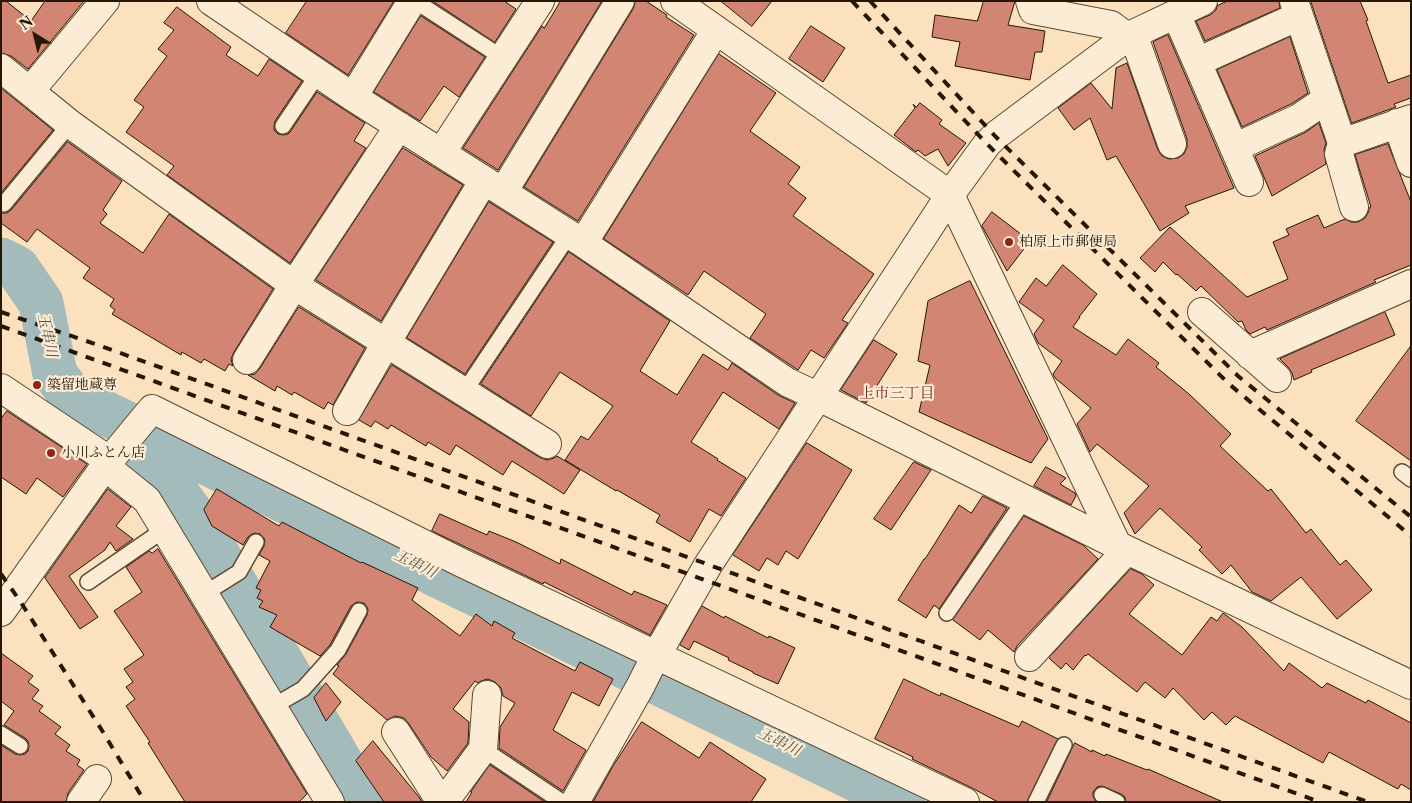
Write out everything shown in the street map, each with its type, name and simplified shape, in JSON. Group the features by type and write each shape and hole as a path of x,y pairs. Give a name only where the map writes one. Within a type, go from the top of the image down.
{"street":[{"path":"30,91 104,1"},
{"path":"211,1 353,97 576,239 788,382 1122,547 1411,685"},
{"path":"353,97 414,1"},
{"path":"441,153 540,1"},
{"path":"347,411 386,343 620,1"},
{"path":"675,1 950,195 1122,547"},
{"path":"1030,1 1033,10 1111,25 1130,35 1172,144"},
{"path":"575,802 708,565 950,195 987,144 1130,35 1203,1"},
{"path":"1197,62 1296,9 1342,143 1338,154 1354,207"},
{"path":"1176,14 1249,182"},
{"path":"576,239 716,30"},
{"path":"1,68 70,124 294,286 547,444"},
{"path":"1234,148 1299,118 1327,99"},
{"path":"1342,143 1404,121 1411,163"},
{"path":"247,360 399,126"},
{"path":"1250,355 1411,284"},
{"path":"1202,312 1277,378"},
{"path":"1,388 112,458 148,500 205,593 279,703 330,802"},
{"path":"1,612 112,458 152,409 654,659 931,794 965,802"},
{"path":"1029,657 1122,547"},
{"path":"396,732 442,802 483,749 487,695"},
{"path":"81,802 97,778"}],"lane":[{"path":"414,1 503,58"},
{"path":"282,126 318,74"},
{"path":"4,204 70,124"},
{"path":"464,392 576,239"},
{"path":"947,613 1025,499"},
{"path":"88,582 165,529"},
{"path":"205,593 238,572 256,542"},
{"path":"279,703 302,689 338,650 359,611"},
{"path":"1,734 20,746"},
{"path":"1036,802 1064,745"},
{"path":"483,749 562,802"},
{"path":"1102,794 1117,802"}],"building":[{"path":"1,1 6,1 31,21 45,1 84,1 28,69 11,56 1,53"},
{"path":"307,1 394,1 348,75 286,33"},
{"path":"433,1 504,1 516,9 495,42"},
{"path":"561,1 602,1 498,170 463,148 542,26 544,28"},
{"path":"636,1 646,1 694,35 578,221 524,187 633,9"},
{"path":"721,1 772,1 752,26"},
{"path":"984,1 1015,1 1008,25 1045,31 1042,52 1035,52 1030,80 955,66 960,42 932,37 935,15 977,21"},
{"path":"1228,1 1279,1 1280,8 1205,41 1196,21 1210,15 1216,10 1217,6"},
{"path":"1311,1 1360,1 1388,83 1411,75 1411,98 1394,104 1396,107 1352,123"},
{"path":"177,7 231,47 226,55 258,76 269,59 302,81 275,121 274,130 278,134 283,135 290,132 317,92 365,123 354,141 366,148 290,263 167,175 174,166 126,132 144,107 134,100 167,56 158,49 174,30 164,23"},
{"path":"421,16 485,57 459,97 444,86 420,121 374,92"},
{"path":"811,26 845,48 823,82 789,59"},
{"path":"1168,35 1234,188 1185,206 1189,213 1160,231 1116,156 1107,160 1090,118 1074,130 1058,108 1091,83 1112,109 1116,68 1127,63 1158,150 1162,156 1169,159 1178,158 1184,154 1187,147 1187,139 1153,42"},
{"path":"1290,37 1308,93 1291,104 1242,127 1217,70"},
{"path":"719,54 776,93 750,131 800,167 788,184 806,198 793,216 874,274 842,320 848,323 824,358 811,350 798,370 750,338 766,314 704,271 688,295 604,239"},
{"path":"1,88 53,130 1,193"},
{"path":"920,103 942,120 939,124 966,143 948,166 938,149 925,156 918,150 916,152 894,135 915,108 913,104 916,107"},
{"path":"1319,123 1326,143 1324,150 1326,164 1272,196 1255,156 1306,132"},
{"path":"68,142 122,181 103,210 107,214 100,223 143,253 169,214 273,289 234,352 231,359 233,366 229,364 225,371 204,359 201,363 182,352 181,355 112,314 115,310 110,306 114,299 83,278 90,268 37,229 27,242 1,223 1,213 7,213 11,210"},
{"path":"1388,144 1411,202 1411,265 1374,280 1376,282 1267,330 1265,327 1250,334 1242,321 1238,322 1201,286 1196,291 1163,262 1155,272 1140,258 1170,227 1247,297 1288,279 1273,242 1289,235 1286,229 1318,215 1324,228 1345,219 1351,222 1358,222 1365,218 1371,207 1355,155"},
{"path":"403,148 463,185 381,321 316,280"},
{"path":"489,202 553,242 465,374 407,338"},
{"path":"992,212 1030,241 1007,271 982,226"},
{"path":"569,252 670,321 640,371 677,395 703,354 728,370 732,363 778,395 795,403 779,429 723,392 691,442 746,478 721,516 709,509 690,542 656,522 660,515 565,460 581,436 588,440 613,406 560,372 531,416 481,384"},
{"path":"1063,265 1097,294 1073,327 1116,355 1128,339 1159,363 1156,367 1189,394 1231,434 1220,446 1268,491 1271,489 1306,533 1311,529 1340,565 1346,560 1372,590 1337,619 1301,577 1271,601 1252,592 1231,565 1222,574 1199,550 1202,547 1160,508 1135,534 1124,513 1149,486 1097,444 1090,452 1077,424 1091,408 1055,378 1053,374 1062,361 1038,343 1034,334 1044,320 1019,302 1036,278 1046,286"},
{"path":"970,281 1048,439 1031,463 919,412 930,365 918,361 928,301"},
{"path":"299,307 365,348 333,405 328,402 324,409 294,392 292,395 277,386 275,391 248,375 255,374 260,368"},
{"path":"1385,312 1395,335 1311,370 1312,372 1294,380 1288,367 1280,359"},
{"path":"874,340 897,354 866,403 841,390"},
{"path":"1411,346 1411,461 1356,421"},
{"path":"392,365 539,457 547,460 557,456 580,470 564,494 512,461 503,475 456,445 450,455 428,442 426,446 391,425 388,429 375,421 371,427 359,420"},
{"path":"7,411 87,464 63,497 37,478 26,494 1,477 1,419"},
{"path":"807,443 852,470 798,559 786,551 778,565 767,558 759,571 733,555"},
{"path":"914,462 931,470 891,530 874,519"},
{"path":"1046,467 1066,478 1060,484 1075,493 1076,496 1071,505 1034,486"},
{"path":"108,489 131,507 116,526 133,539 116,551 110,542 105,550 69,576 98,617 80,629 45,578"},
{"path":"217,489 279,526 282,522 361,563 418,588 412,600 460,636 476,614 492,626 494,621 515,633 512,638 575,671 580,662 613,679 599,706 572,692 553,730 586,750 563,791 499,748 500,727 515,703 503,696 501,688 495,682 488,679 478,683 475,681 453,709 469,722 468,743 447,771 431,757 404,718 395,716 387,720 333,674 367,615 368,610 364,603 358,602 351,606 330,645 320,656 270,627 277,615 259,607 263,601 257,598 261,590 256,588 270,561 259,555 264,546 264,538 260,534 252,534 243,545 212,526 204,510"},
{"path":"983,496 1007,508 939,609 934,605 926,618 898,600 959,505 971,513"},
{"path":"440,514 487,535 489,531 516,542 560,564 561,559 632,595 634,591 667,605 650,635 544,582 543,584 432,531"},
{"path":"1024,516 1083,545 1098,559 1017,646 1014,652 988,630 980,640 953,620"},
{"path":"158,549 307,794 299,802 185,802 148,743 150,742 126,706 135,699 126,687 133,682 124,669 144,655 114,611 142,592 126,567 149,551 152,553"},
{"path":"1131,569 1142,574 1154,585 1129,614 1182,655 1211,617 1217,621 1223,613 1242,627 1284,671 1289,663 1322,688 1327,683 1366,703 1368,700 1411,723 1411,790 1401,784 1398,789 1329,752 1323,763 1235,716 1226,725 1212,712 1204,720 1173,688 1165,698 1145,682 1137,692 1088,654 1085,655 1073,670 1066,663 1061,669 1049,658"},
{"path":"702,606 768,638 769,636 795,648 778,684 753,673 728,660 729,658 694,641 689,650 680,645"},
{"path":"1,653 33,676 28,682 39,690 32,699 43,706 39,711 61,727 55,734 70,745 66,751 80,760 77,765 84,770 68,793 66,802 1,802 1,745 20,755 28,751 29,746 25,738 4,725 14,711 1,701"},
{"path":"904,679 940,696 941,693 1019,727 1022,721 1058,739 1027,802 998,802 875,739"},
{"path":"326,683 341,702 326,721 314,698"},
{"path":"642,722 699,758 710,742 766,779 751,802 593,802 613,766"},
{"path":"373,741 422,802 384,802 356,761"},
{"path":"1075,743 1092,752 1092,750 1105,756 1106,754 1148,769 1223,802 1126,802 1125,797 1121,794 1102,786 1097,787 1093,792 1096,802 1047,802"},
{"path":"490,765 545,802 466,802"}],"waterway":[{"name":"玉串川","path":"1,260 17,268 41,303 55,374 72,397 903,802"},
{"path":"128,427 200,525 364,802"}],"railway":[{"path":"852,1 987,144 1229,384 1411,536"},
{"path":"870,1 995,136 1238,376 1411,517"},
{"path":"1,312 98,345 1368,802"},
{"path":"1,326 1320,802"},
{"path":"1,574 103,732 145,802"}],"place":[{"name":"柏原上市郵便局","path":"1009,242"},
{"name":"築留地蔵尊","path":"37,385"},
{"name":"小川ふとん店","path":"51,453"}],"district":[{"name":"上市三丁目","path":"897,394"}]}
